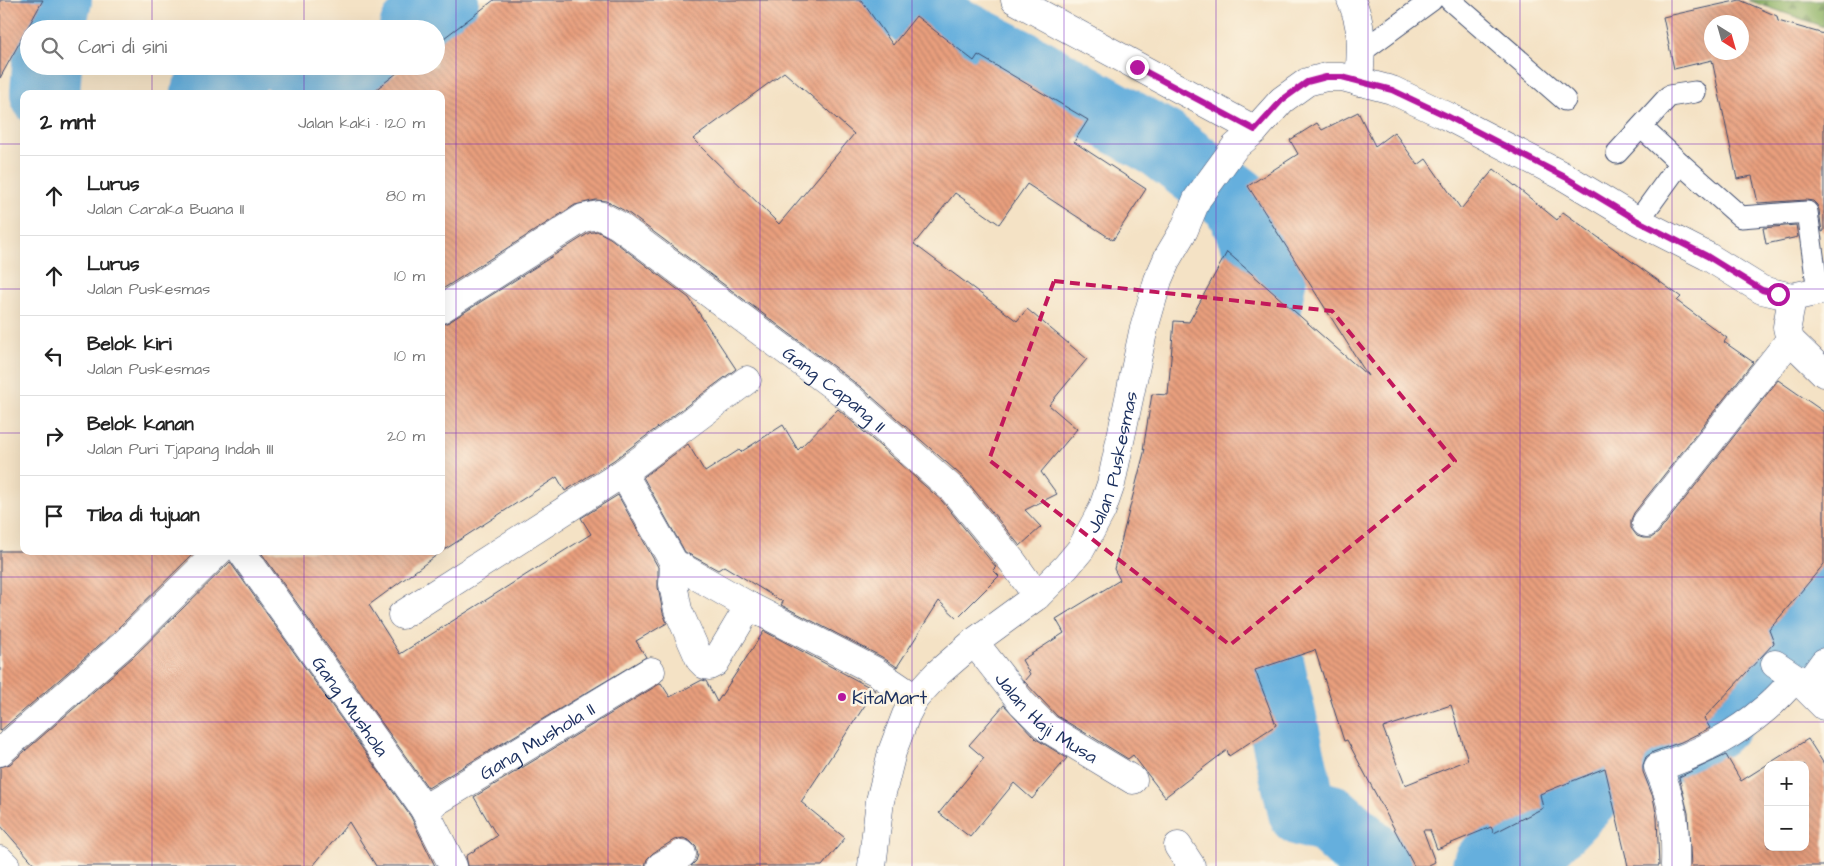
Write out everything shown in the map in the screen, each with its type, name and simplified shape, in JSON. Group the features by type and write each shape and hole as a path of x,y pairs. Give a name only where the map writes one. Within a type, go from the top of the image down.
{"street":[{"path":"1015,0 1245,138"},
{"path":"1351,0 1361,33 1359,82"},
{"name":"Jalan Puskesmas","path":"872,866 878,810 885,778 900,728 915,698 938,673 974,642 1037,596 1081,549 1102,510 1119,450 1136,359 1150,306 1162,273 1184,230 1197,199 1245,138 1282,100 1307,82 1342,77 1392,90 1565,177 1638,221 1707,256 1762,290 1792,296"},
{"name":"Gang Capang II","path":"445,306 583,218 599,215 618,225 852,400 953,490 1012,560 1037,596"},
{"path":"1821,290 1792,296 1787,327 1790,340 1824,373"},
{"path":"1646,523 1790,340"},
{"path":"402,615 623,473 747,380"},
{"path":"623,473 674,563 748,606 875,671 915,698"},
{"path":"0,752 123,645 215,555"},
{"name":"Gang Mushola","path":"244,555 424,809 453,866"},
{"path":"674,563 673,584 678,610 700,660 705,665 709,666 715,663 748,606"},
{"name":"Jalan Haji Musa","path":"974,642 1022,703 1047,728 1133,780"},
{"path":"1674,866 1674,818 1668,791 1658,768 1695,753 1733,732 1824,662"},
{"name":"Gang Mushola II","path":"424,809 651,671"},
{"path":"0,860 6,866"}],"lane":[{"path":"1361,52 1432,0"},
{"path":"1450,0 1565,100"},
{"path":"1617,153 1669,96 1695,92"},
{"path":"1641,127 1741,217 1807,212 1821,290"},
{"path":"1638,221 1680,163"}],"highlighted area":[{"path":"1054,281 1332,311 1455,461 1230,645 989,460"}],"green space":[{"path":"1748,0 1824,0 1824,27"}],"building":[{"path":"0,0 43,0 32,20 20,20 20,42 0,78"},
{"path":"494,0 861,0 893,45 916,16 974,61 978,55 1088,120 1074,142 1146,189 1113,240 1027,184 999,224 955,193 914,244 1017,321 1027,309 1087,359 1049,405 1077,429 1041,472 1057,494 1025,510 1041,527 1020,546 964,478 862,388 627,212 606,201 596,200 575,205 445,287 445,90 375,90 394,75 445,75 445,37","holes":["784,72 854,134 779,224 693,139"]},
{"path":"1740,0 1777,16 1778,21 1824,34 1824,231 1822,232 1819,210 1813,201 1758,203 1752,176 1737,179 1712,60 1674,69 1663,17"},
{"path":"1358,112 1375,146 1394,132 1418,165 1426,159 1461,209 1494,169 1557,220 1563,212 1681,297 1677,301 1727,338 1724,342 1753,362 1634,513 1631,520 1631,528 1637,536 1651,538 1658,533 1778,380 1824,412 1824,564 1769,630 1774,643 1704,718 1710,728 1681,742 1653,752 1646,757 1643,772 1653,797 1657,818 1659,866 1628,866 1605,768 1540,794 1543,808 1494,833 1491,827 1437,849 1430,830 1423,830 1435,862 1427,866 1414,866 1347,740 1344,741 1315,650 1255,670 1276,725 1229,756 1227,750 1165,797 1133,755 1128,759 1088,733 1057,716 1024,681 1030,674 1022,660 1064,633 1056,619 1120,580 1114,569 1145,449 1143,450 1152,394 1168,395 1174,321 1189,322 1227,252 1368,376 1248,186 1298,154 1290,140 1317,123 1322,130","holes":["1451,705 1468,760 1405,785 1383,728"]},
{"path":"1796,225 1798,237 1766,244 1763,228"},
{"path":"597,231 610,238 689,298 736,369 614,460 565,491 557,477 445,549 445,324 589,233"},
{"path":"838,409 942,501 996,567 993,570 999,576 957,618 939,601 897,667 882,657 781,605 783,602 724,566 718,570 685,552 643,477 688,444 705,472 783,425 798,450"},
{"path":"618,495 658,567 658,587 667,623 636,641 646,657 428,788 263,555 437,555 369,605 400,654 591,534 581,518"},
{"path":"0,551 20,551 20,555 192,555 112,634 0,731"},
{"path":"230,562 411,817 435,866 376,866 349,822 313,866 36,866 0,825 0,767 10,764 133,657"},
{"path":"764,631 875,690 801,802 845,838 822,866 691,866 696,861 698,855 696,847 690,841 683,838 674,840 653,853 647,859 645,866 468,866 466,856 497,836 474,797 661,683 670,697 702,680 706,681 717,702"},
{"path":"1004,705 1036,739 1067,758 1032,799 1014,783 970,837 939,813 984,758 969,745"},
{"path":"1808,739 1824,764 1824,866 1691,866 1688,813 1679,777 1726,755 1741,781 1764,767 1764,851 1809,851 1809,761 1773,761"}],"waterway":[{"path":"52,20 57,0"},
{"path":"423,20 444,0"},
{"path":"892,0 1034,72 1162,144 1237,201 1272,276 1264,317 1236,373 1235,379"},
{"path":"45,90 46,75"},
{"path":"208,90 213,82 225,75"},
{"path":"1248,570 1303,812 1330,819 1382,866"},
{"path":"1487,866 1534,847 1600,780 1712,725 1759,675 1824,597"}],"place":[{"name":"KitaMart","path":"842,697"}],"route":[{"path":"1137,67 1255,130 1282,100 1307,82 1326,77 1342,77 1392,90 1565,177 1638,221 1707,256 1762,290 1778,294"}]}
